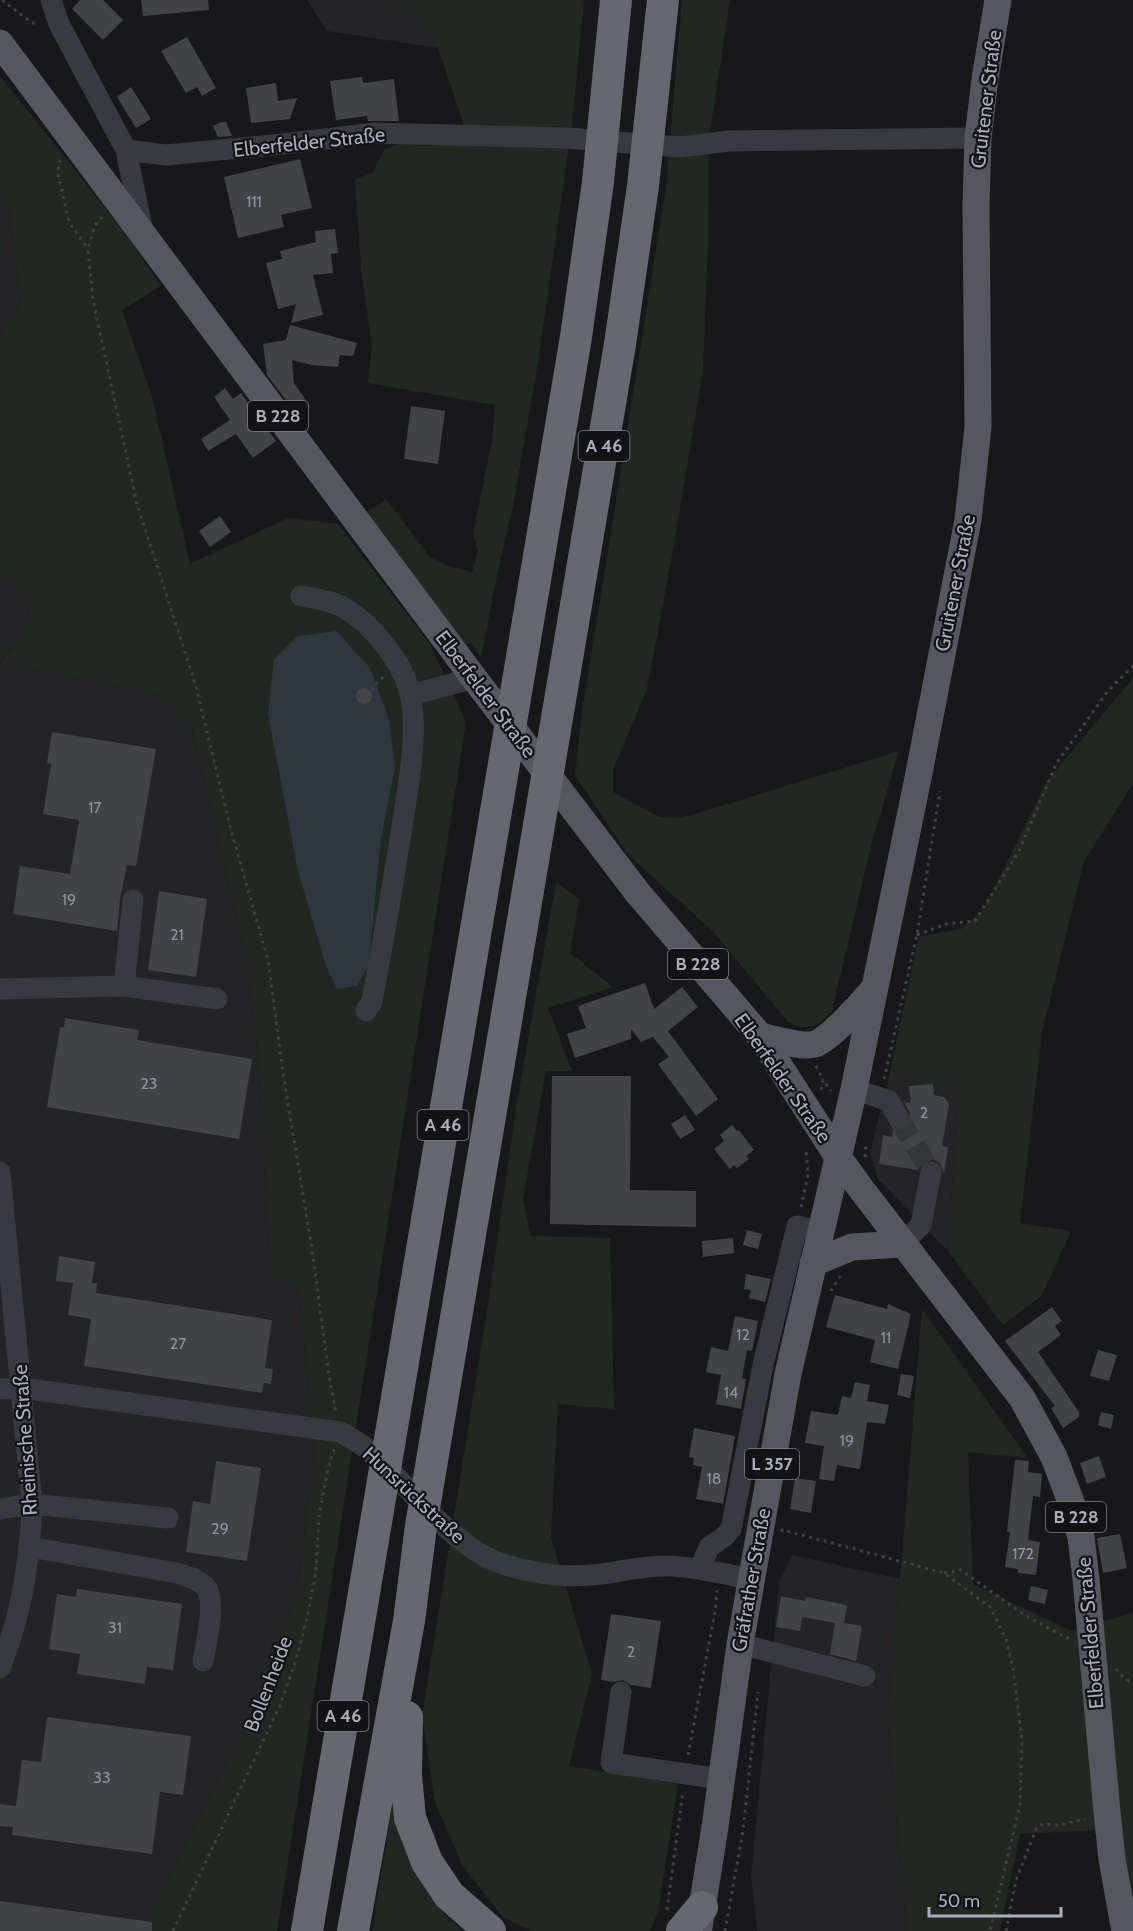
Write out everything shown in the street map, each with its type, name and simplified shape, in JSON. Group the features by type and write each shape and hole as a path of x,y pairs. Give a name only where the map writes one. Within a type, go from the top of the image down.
{"highway":[{"name":"A 46","path":"307,1931 576,337 608,100 616,0"},
{"name":"A 46","path":"353,1931 408,1621 421,1526 619,355 643,186 663,0"},
{"path":"408,1621 406,1775 410,1818 427,1862 449,1895 490,1931"},
{"path":"674,1923 700,1919"}],"main road":[{"name":"Gruitener Straße","path":"838,1157 918,778 968,520 974,477 978,427 976,206 978,138 998,0"},
{"name":"Elberfelder Straße","path":"0,43 474,678 637,892 760,1036 838,1157 902,1244 1022,1398 1054,1457 1081,1537 1112,1859 1125,1931"},
{"path":"760,1036 816,1044 842,1024 873,990"},
{"name":"Gräfrather Straße","path":"700,1919 751,1580 788,1374 813,1263 808,1229 838,1157"},
{"path":"813,1263 860,1246 902,1244"}],"street":[{"name":"Elberfelder Straße","path":"51,0 59,24 126,150 144,238"},
{"name":"Elberfelder Straße","path":"126,150 166,155 375,133 567,138 681,147 729,141 978,138"},
{"path":"302,596 333,603 353,614 381,640 398,665 411,695 410,776 372,1001 366,1011"},
{"path":"411,695 474,678"},
{"path":"124,986 133,900"},
{"path":"0,989 124,986 217,999"},
{"path":"854,1089 889,1101 899,1119"},
{"name":"Rheinische Straße","path":"0,1172 32,1504 30,1547 22,1598 8,1649 0,1668"},
{"path":"902,1244 921,1225 931,1172"},
{"name":"Gräfrather Straße","path":"709,1571 709,1547 731,1529 763,1365 808,1229"},
{"name":"Hunsrückstraße","path":"0,1389 22,1388 340,1432 366,1448 453,1535 483,1555 518,1569 592,1575 639,1567 670,1566 751,1580"},
{"path":"0,1509 32,1504 168,1518"},
{"path":"30,1547 177,1573 192,1578 207,1590 211,1608 203,1661"},
{"path":"740,1644 865,1676"},
{"path":"621,1692 611,1763 721,1779"}],"path":[{"path":"2,0 32,23 59,24"},
{"path":"79,148 58,162 58,174 69,222 88,249"},
{"path":"117,200 94,225 88,249 93,300 137,504 195,683 231,830 268,960 329,1375 340,1432"},
{"path":"879,1099 917,935 946,924 975,921 1019,851 1056,764 1107,692 1133,666"},
{"path":"808,1229 808,1175 805,1152 814,1118"},
{"path":"830,1292 860,1246"},
{"name":"Bollenheide","path":"173,1931 280,1705 296,1660 316,1571 319,1516 327,1473 340,1432"},
{"path":"780,1540 784,1520"},
{"path":"782,1530 944,1573 990,1607 1006,1639 1013,1668 1022,1741 1020,1805 990,1931"},
{"path":"944,1573 961,1570 1026,1616 1072,1641 1092,1647"},
{"path":"674,1923 668,1907 685,1774 715,1612 709,1571"},
{"path":"1125,1679 1133,1682"},
{"path":"725,1931 743,1831 758,1684"},
{"path":"1006,1931 1016,1880 1037,1827 1043,1824 1059,1825 1080,1821 1107,1812"}],"shaded area":[{"path":"307,0 399,0 397,9 416,13 438,48 327,31"},
{"path":"399,0 584,0 572,124 538,362 514,501 481,658 471,643 461,643 364,514 386,499 430,557 448,566 472,572 478,551 473,534 492,440 495,405 368,383 372,347 361,268 355,179 373,173 384,150 404,142 469,140 438,48 416,13 396,9"},
{"path":"682,0 730,0 709,138 703,370 647,689 613,770 613,792 659,817 682,818 899,751 872,842 832,1010 817,1024 807,1027 788,1022 713,931 628,855 575,775 582,713 666,188"},
{"path":"0,76 126,234 161,286 122,310 152,396 190,564 288,518 338,524 430,644 466,722 277,1931 147,1931 151,1911 257,1707 298,1585 315,1446 299,1290 270,1266 258,1054 245,954 191,724 162,695 0,663 30,626 27,589 0,571 0,336 21,304 9,210 0,197","holes":["268,715 395,768 381,839 369,964 326,966 298,872"]},
{"path":"0,197 9,210 21,304 0,336"},
{"path":"0,571 27,588 30,626 0,662"},
{"path":"336,631 370,668 389,720 395,768 381,839 369,964 357,986 337,989 326,966 298,872 268,715 274,659 298,636"},
{"path":"0,663 162,695 191,724 245,954 258,1054 270,1266 299,1290 315,1446 298,1585 257,1707 151,1911 147,1931 0,1931"},
{"path":"1133,678 1133,784 1084,861 1042,1032 1020,1223 1071,1231 1042,1295 1003,1325 948,1251 959,1082 888,1081 919,937 961,929 984,909 1047,781"},
{"path":"556,882 579,899 570,953 613,987 548,1008 572,1071 546,1071 523,1199 531,1236 610,1238 614,1409 558,1404 551,1537 592,1674 569,1766 678,1784 658,1912 650,1931 531,1931 503,1917 462,1865 435,1802 422,1716 488,1305 517,1102"},
{"path":"888,1081 959,1082 948,1251 878,1179 870,1152"},
{"path":"922,1309 1028,1458 968,1452 973,1584 1071,1631 1133,1613 1133,1921 1115,1829 1020,1834 1000,1931 907,1931 887,1714"},
{"path":"792,1555 900,1579 887,1714 907,1931 757,1931 751,1875 779,1582"},
{"path":"393,1800 417,1872 436,1903 463,1931 372,1931"}],"building":[{"path":"80,0 103,0 123,20 103,40 72,9"},
{"path":"141,0 208,0 209,10 143,16"},
{"path":"187,37 216,88 202,96 197,87 186,93 161,51"},
{"path":"362,77 363,83 394,79 399,121 368,121 367,116 336,120 330,81"},
{"path":"276,83 278,101 297,98 290,119 251,123 246,88"},
{"path":"131,87 151,119 136,128 117,97"},
{"path":"226,122 232,136 218,137 213,126"},
{"path":"300,159 312,208 281,215 284,227 238,238 224,177"},
{"path":"335,229 338,253 331,254 333,273 313,275 323,315 291,323 296,304 278,309 266,263 282,259 280,251 316,242 315,231"},
{"path":"290,325 357,343 353,356 340,355 338,367 312,365 292,360 294,383 310,406 298,416 267,375 263,344 286,340"},
{"path":"225,388 233,399 241,393 276,441 253,458 236,434 208,451 201,439 230,420 214,397"},
{"path":"411,406 445,411 438,464 404,459"},
{"path":"220,516 231,532 210,547 199,531"},
{"path":"361,688 367,688 372,696 370,702 361,704 356,699 356,693"},
{"path":"52,732 156,749 136,866 127,865 120,899 117,931 13,914 20,866 70,874 79,820 43,814 51,764 47,763"},
{"path":"159,891 207,899 196,977 148,970"},
{"path":"645,983 654,1009 682,987 698,1007 668,1031 718,1099 696,1116 658,1064 669,1057 653,1037 641,1042 631,1029 631,1039 575,1058 567,1034 586,1028 578,1006"},
{"path":"65,1018 139,1030 137,1040 252,1059 239,1139 47,1107 60,1027 64,1028"},
{"path":"552,1076 631,1076 630,1190 696,1191 696,1227 550,1224"},
{"path":"933,1084 934,1095 944,1097 949,1104 942,1146 948,1147 944,1174 940,1163 933,1159 922,1163 918,1170 879,1164 883,1135 892,1137 893,1130 905,1130 910,1125 910,1113 904,1102 911,1103 909,1086"},
{"path":"685,1115 695,1130 680,1139 671,1124"},
{"path":"732,1125 737,1131 739,1130 754,1150 746,1156 749,1159 737,1168 734,1165 730,1169 714,1149 724,1141 720,1135"},
{"path":"747,1230 762,1234 758,1249 743,1245"},
{"path":"733,1238 734,1253 703,1257 702,1241"},
{"path":"59,1256 95,1262 92,1283 97,1283 96,1293 272,1320 265,1368 273,1369 271,1384 264,1383 262,1393 84,1366 91,1319 68,1315 73,1283 56,1281"},
{"path":"746,1274 771,1279 765,1302 749,1298 751,1290 744,1289"},
{"path":"835,1295 887,1309 888,1304 911,1314 898,1369 870,1362 875,1340 826,1327"},
{"path":"1052,1307 1062,1321 1055,1326 1061,1335 1038,1352 1079,1412 1079,1417 1063,1428 1051,1408 1055,1406 1005,1341"},
{"path":"735,1316 758,1321 752,1351 747,1350 742,1378 746,1379 741,1409 716,1404 721,1375 706,1372 711,1347 728,1351"},
{"path":"1098,1350 1117,1355 1109,1381 1090,1376"},
{"path":"901,1374 914,1376 910,1398 897,1395"},
{"path":"855,1382 870,1385 867,1401 889,1405 885,1424 867,1422 860,1469 837,1465 834,1481 819,1479 824,1446 805,1443 811,1411 838,1415 842,1396 851,1398"},
{"path":"1101,1412 1114,1415 1111,1429 1098,1425"},
{"path":"694,1428 735,1436 723,1504 696,1499 702,1467 693,1465 694,1458 689,1457"},
{"path":"1099,1456 1106,1477 1087,1484 1080,1463"},
{"path":"1015,1460 1029,1461 1028,1472 1042,1474 1040,1497 1033,1496 1028,1540 1040,1542 1036,1575 1018,1573 1018,1569 1005,1567"},
{"path":"216,1461 261,1468 247,1561 186,1552 193,1501 210,1504"},
{"path":"795,1478 816,1481 811,1513 790,1509"},
{"path":"1120,1534 1127,1568 1103,1573 1097,1538"},
{"path":"1031,1586 1048,1590 1045,1604 1028,1600"},
{"path":"77,1589 182,1604 173,1670 147,1667 145,1684 77,1674 80,1654 49,1649 57,1594 76,1597"},
{"path":"781,1596 805,1601 806,1597 847,1605 844,1623 862,1626 856,1661 830,1654 835,1623 802,1617 800,1631 776,1627"},
{"path":"611,1614 661,1621 651,1688 631,1685 623,1680 614,1682 601,1680"},
{"path":"47,1717 191,1736 183,1795 160,1792 152,1854 12,1835 13,1827 0,1826 0,1804 16,1806 22,1760 41,1762"},
{"path":"0,1901 152,1922 152,1931 0,1931"}],"tunnel":[{"path":"899,1119 931,1172"}]}
